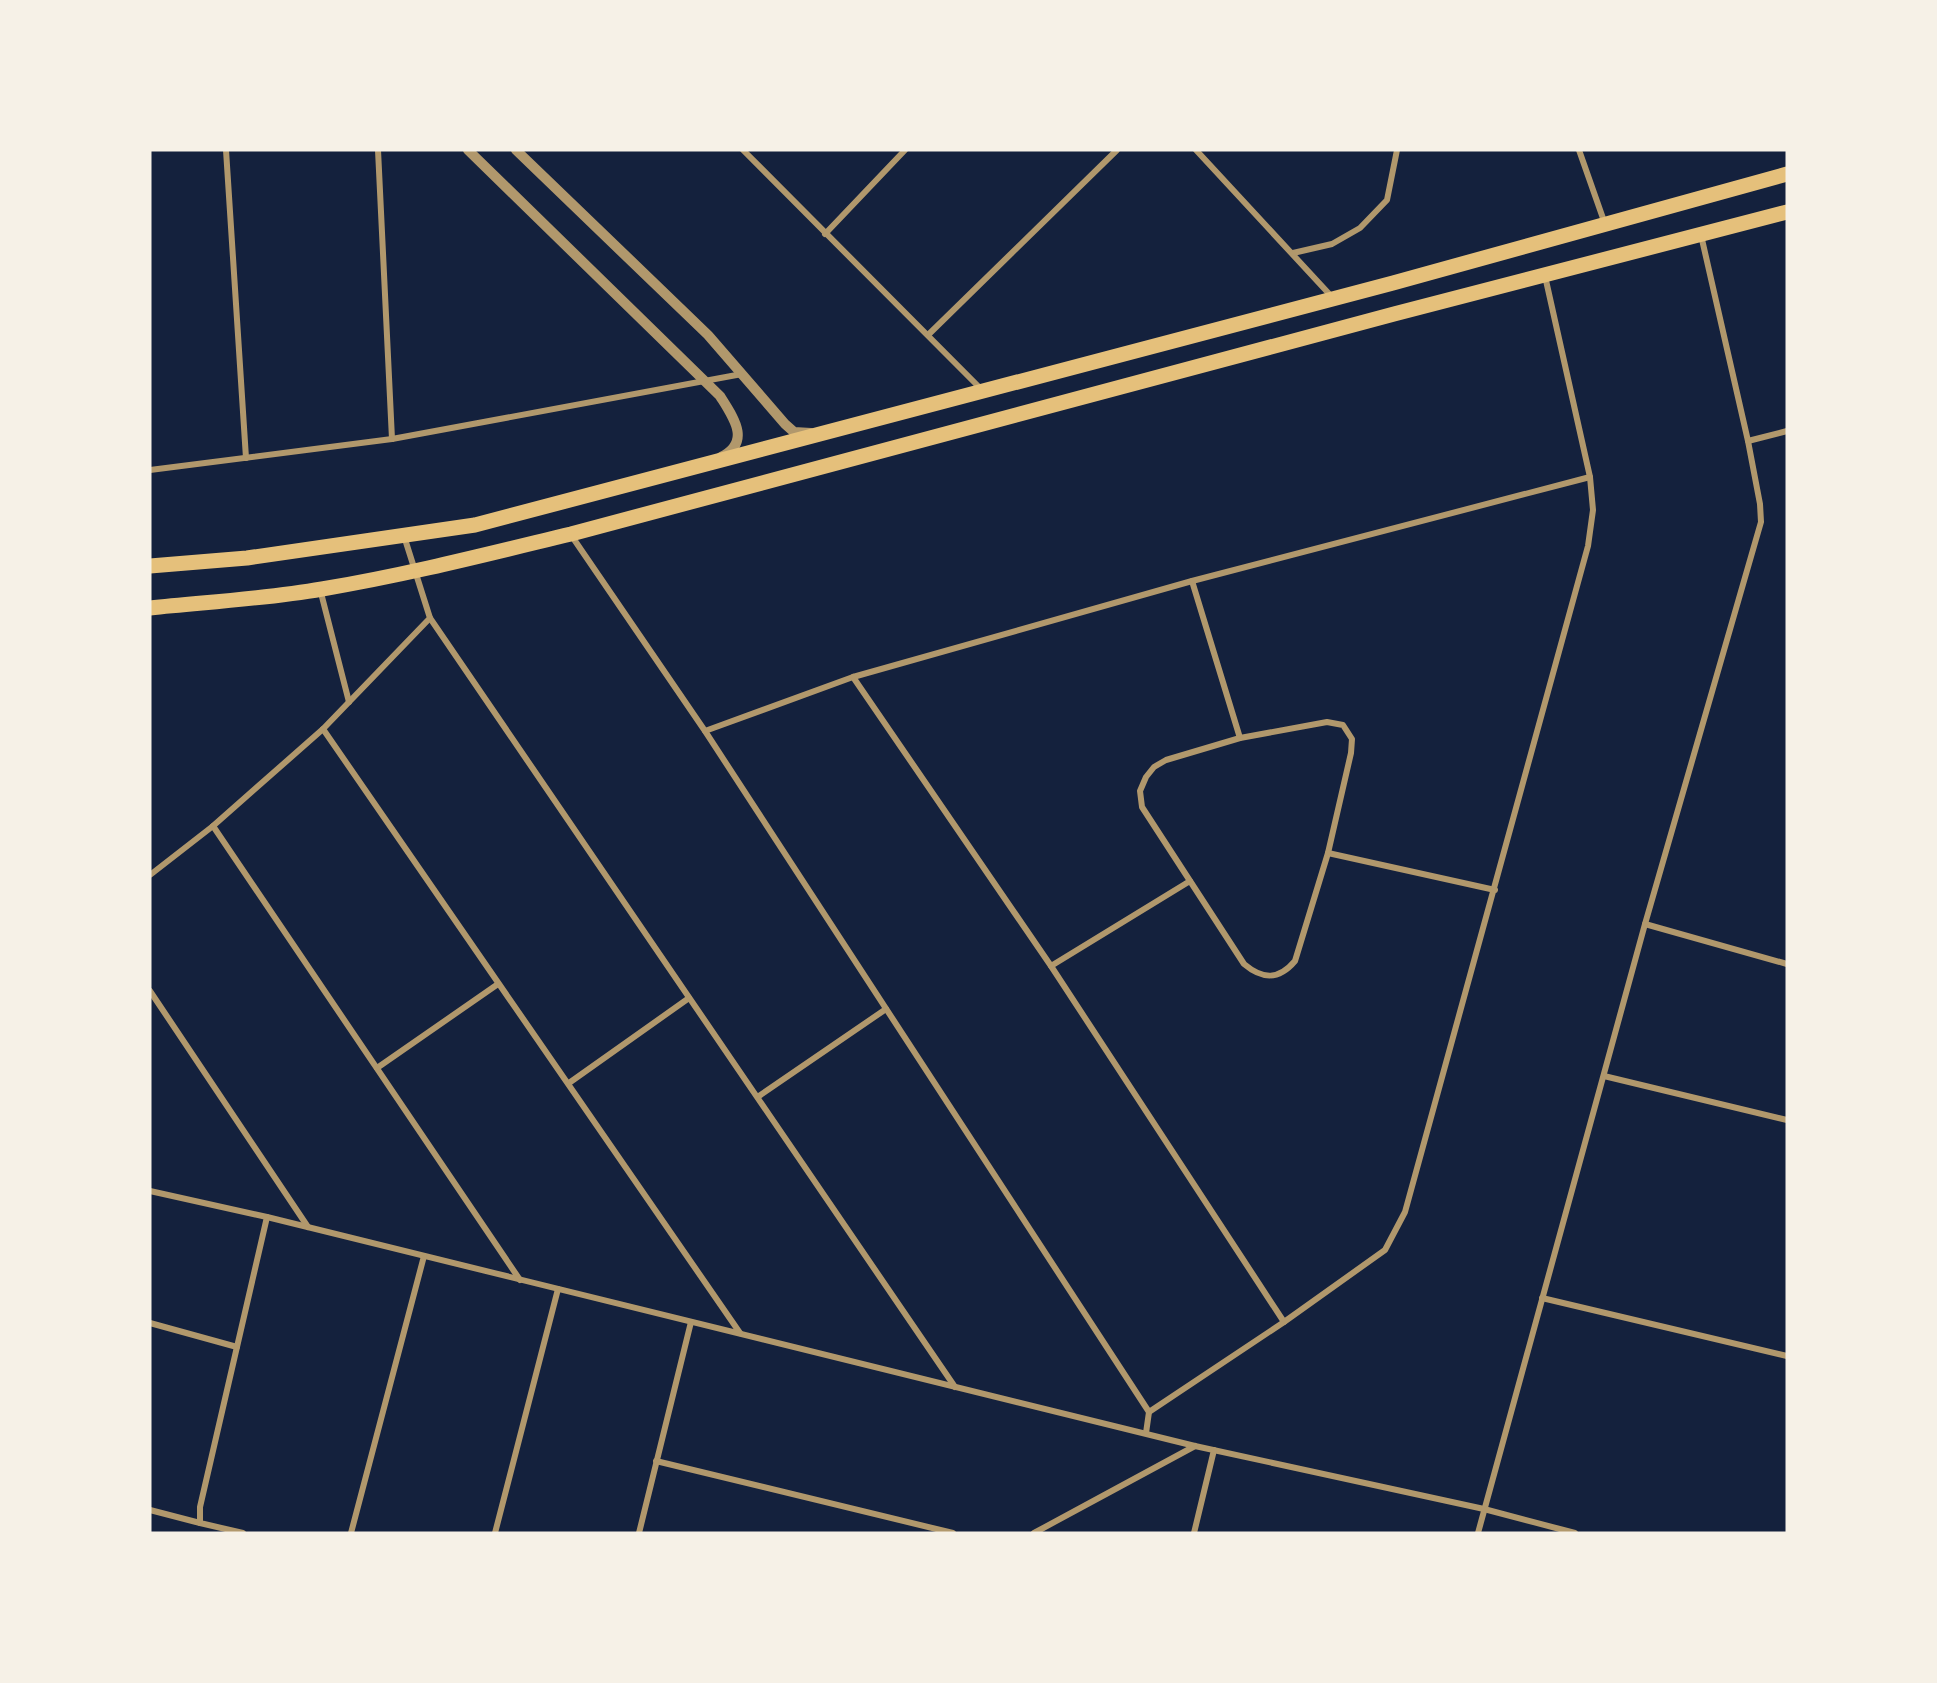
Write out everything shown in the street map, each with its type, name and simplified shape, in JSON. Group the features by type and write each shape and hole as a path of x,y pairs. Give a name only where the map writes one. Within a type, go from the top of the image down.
{"main road":[{"path":"150,566 247,558 475,525 984,392 1787,174"},
{"path":"150,608 320,590 415,572 571,534 1394,314 1787,212"}],"street":[{"path":"226,150 246,458"},
{"path":"378,150 392,439"},
{"path":"468,150 720,396 733,416 738,430 738,439 735,446 726,454 706,464"},
{"path":"516,150 708,335 785,424 794,432 808,434 829,431"},
{"path":"743,150 984,392"},
{"path":"825,234 905,150"},
{"path":"928,335 1117,150"},
{"path":"1196,150 1333,298"},
{"path":"1293,253 1332,244 1360,228 1387,200 1397,150"},
{"path":"1579,150 1605,225"},
{"path":"1478,1533 1645,924 1761,522 1760,504 1748,441 1701,235"},
{"path":"1149,1412 1284,1322 1385,1250 1405,1212 1588,546 1593,510 1590,477 1545,275"},
{"path":"150,470 392,439 743,374"},
{"path":"1748,441 1787,430"},
{"path":"705,731 853,677 1192,581 1590,477"},
{"path":"571,534 705,731 1149,1412 1146,1433"},
{"path":"404,536 430,618 689,998 759,1096 955,1387"},
{"path":"1192,581 1240,738"},
{"path":"320,590 349,702"},
{"path":"150,875 213,826 323,729 430,618"},
{"path":"853,677 1051,966 1284,1322"},
{"path":"1327,722 1343,726 1352,739 1351,753 1328,853 1295,961 1287,971 1275,976 1263,975 1245,964 1142,807 1140,791 1146,777 1154,767 1166,760 1240,738 1327,722"},
{"path":"323,729 740,1333"},
{"path":"213,826 519,1280"},
{"path":"1328,853 1495,890"},
{"path":"1051,966 1190,881"},
{"path":"1645,924 1787,964"},
{"path":"376,1068 498,984"},
{"path":"150,991 308,1228"},
{"path":"569,1083 689,998"},
{"path":"759,1096 886,1009"},
{"path":"1604,1076 1787,1120"},
{"path":"150,1191 267,1217 1195,1446 1484,1509 1575,1533"},
{"path":"200,1523 202,1497 267,1217"},
{"path":"351,1533 424,1257"},
{"path":"495,1533 558,1289"},
{"path":"1542,1298 1787,1356"},
{"path":"639,1533 691,1322"},
{"path":"150,1323 237,1347"},
{"path":"1034,1533 1195,1446"},
{"path":"1194,1533 1214,1450"},
{"path":"656,1461 953,1533"},
{"path":"150,1510 243,1533"}]}
